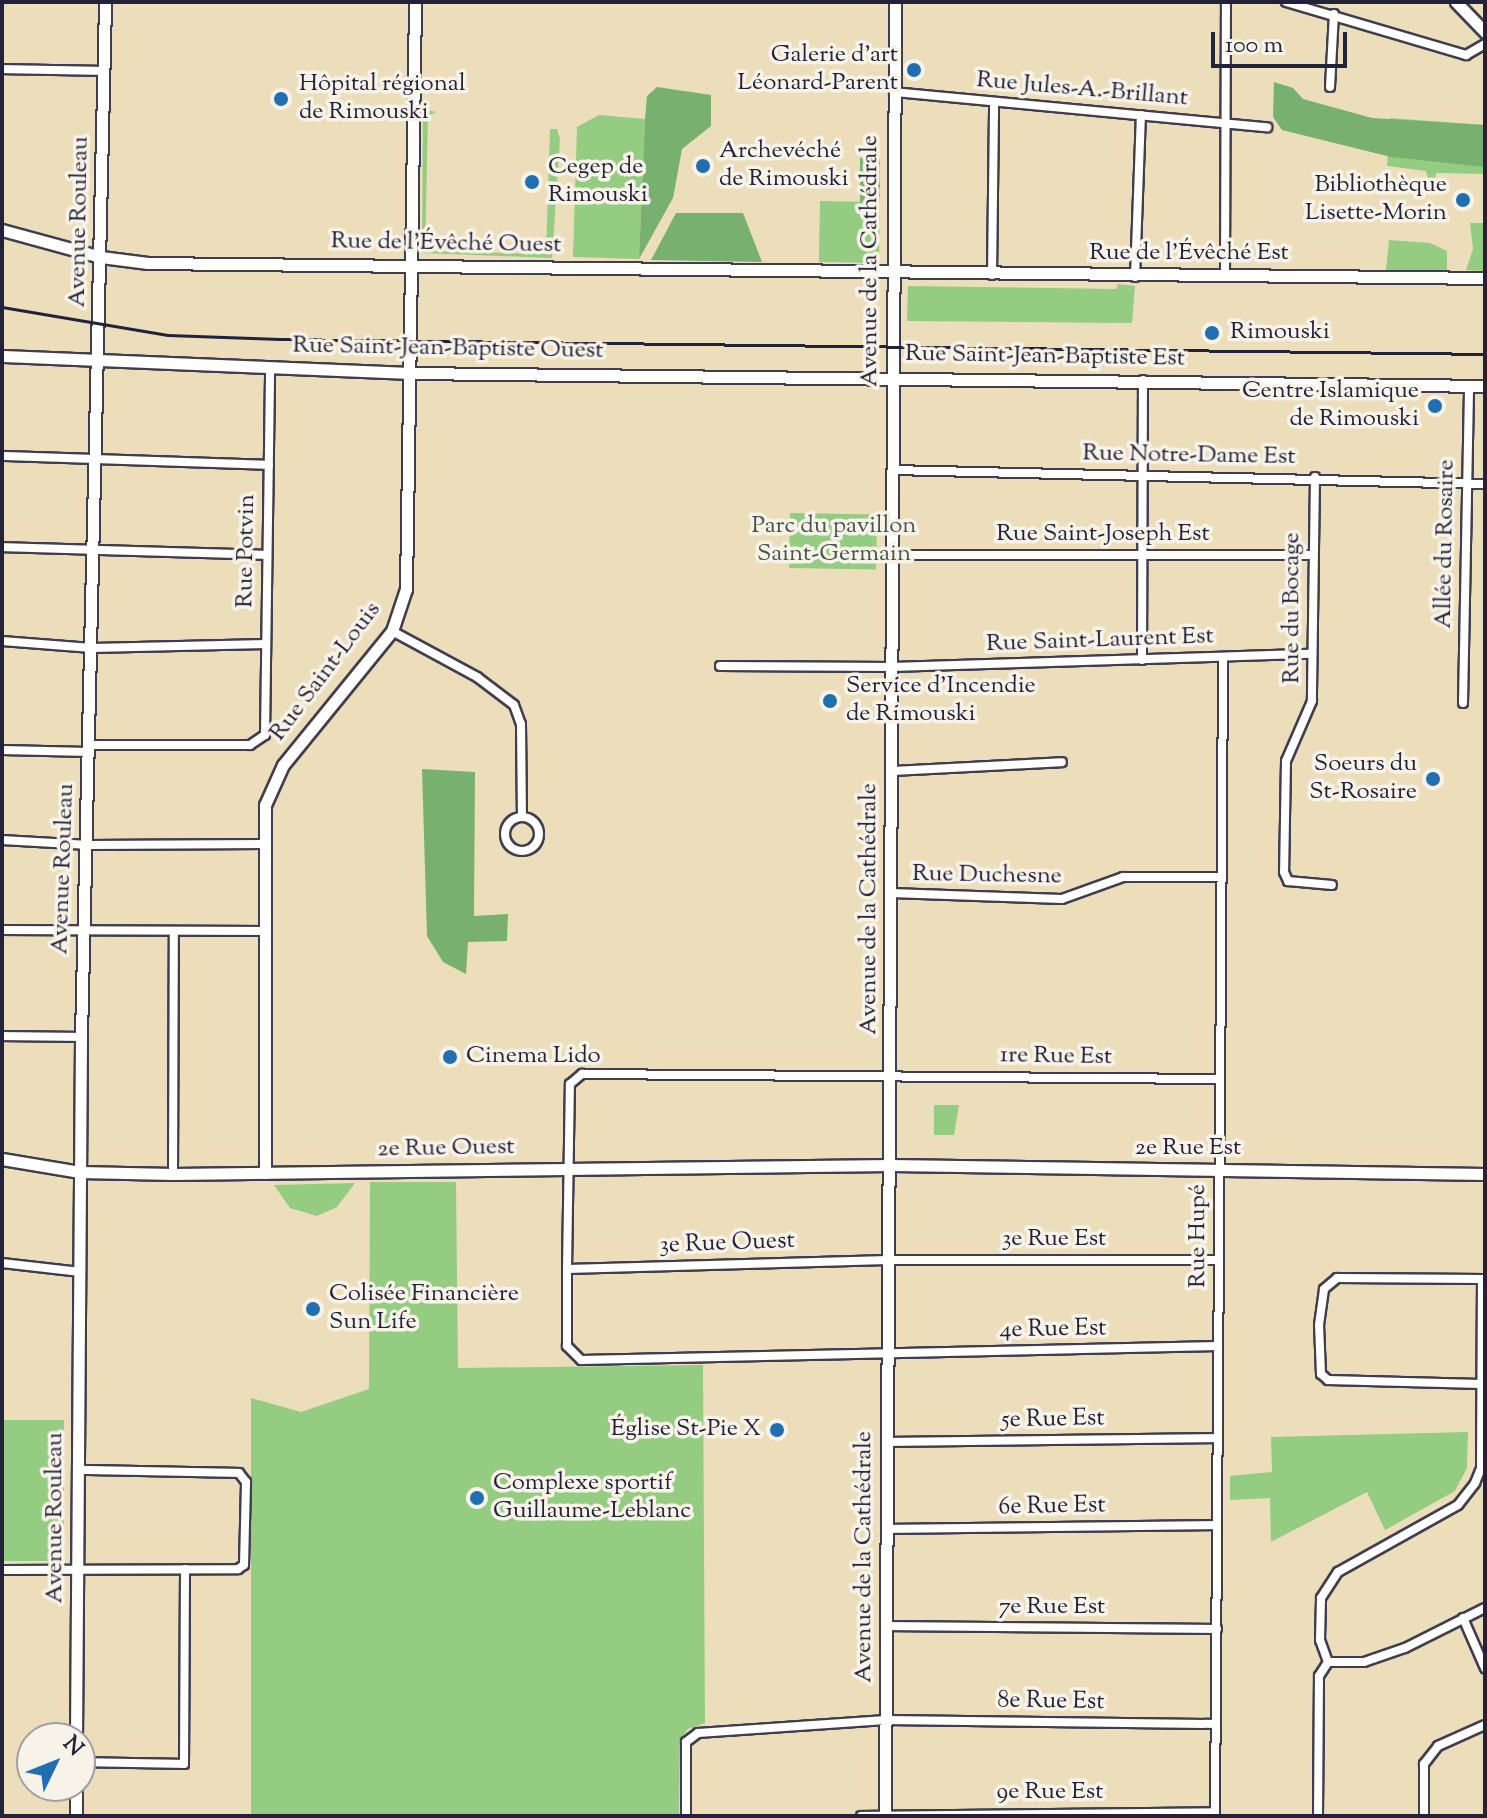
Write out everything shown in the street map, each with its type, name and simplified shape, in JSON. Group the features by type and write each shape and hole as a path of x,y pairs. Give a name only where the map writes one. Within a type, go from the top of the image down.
{"street":[{"name":"Avenue Rouleau","path":"76,1722 81,1037 83,931 89,845 105,2"},
{"name":"Rue Saint-Louis","path":"265,1173 265,805 283,765 392,631 406,589 415,2"},
{"name":"Avenue de la Cathédrale","path":"885,1815 891,1165 895,2"},
{"path":"1225,277 1221,123 1226,2"},
{"path":"1286,2 1466,55 1485,44"},
{"path":"1456,2 1485,32"},
{"path":"1330,87 1334,14"},
{"path":"2,69 104,71"},
{"name":"Rue Jules-A.-Brillant","path":"894,92 1267,127"},
{"path":"992,276 994,102"},
{"path":"1135,277 1141,115"},
{"name":"Rue de l'Évêché Ouest","path":"2,230 101,257 148,263 893,273"},
{"name":"Rue de l'Évêché Est","path":"893,273 1485,278"},
{"name":"Rue Saint-Jean-Baptiste Ouest","path":"2,356 411,373 893,378"},
{"name":"Rue Potvin","path":"89,749 250,745 265,735 270,367"},
{"name":"Rue Saint-Jean-Baptiste Est","path":"893,378 1485,386"},
{"path":"1142,660 1143,379"},
{"name":"Allée du Rosaire","path":"1463,703 1469,386"},
{"path":"2,456 97,462 269,465"},
{"name":"Rue Notre-Dame Est","path":"892,470 1315,477 1485,484"},
{"name":"Rue du Bocage","path":"1315,477 1310,654 1312,701 1286,761 1284,872 1288,881 1332,885"},
{"path":"2,547 95,553 267,555"},
{"name":"Rue Saint-Joseph Est","path":"893,555 1312,555"},
{"path":"392,631 477,677 514,705 521,724 522,816"},
{"path":"2,641 92,648 266,644"},
{"name":"Rue Saint-Laurent Est","path":"720,666 892,667 1310,654"},
{"name":"Rue Hupé","path":"1215,1814 1223,657"},
{"path":"2,750 89,749"},
{"path":"892,771 1062,762"},
{"path":"522,816 533,821 539,831 537,843 521,851 507,843 504,833 512,819 522,816"},
{"path":"2,840 89,845 264,844"},
{"name":"Rue Duchesne","path":"891,893 1062,899 1123,877 1222,877"},
{"path":"2,930 264,931"},
{"path":"173,1174 174,932"},
{"path":"2,1036 81,1037"},
{"name":"1re Rue Est","path":"569,1170 570,1084 575,1077 1220,1079"},
{"name":"2e Rue Ouest","path":"2,1159 80,1172 173,1174 891,1165"},
{"name":"2e Rue Est","path":"891,1165 1485,1174"},
{"path":"567,1269 569,1170"},
{"name":"3e Rue Est","path":"888,1260 1219,1260"},
{"name":"3e Rue Ouest","path":"567,1269 888,1260"},
{"path":"2,1263 80,1272"},
{"name":"4e Rue Est","path":"567,1269 567,1346 572,1356 888,1354 1218,1346"},
{"path":"1328,1662 1320,1640 1321,1598 1338,1572 1458,1505 1475,1483 1481,1468 1484,1279 1337,1278 1324,1289 1319,1325 1321,1374 1328,1380 1481,1384"},
{"name":"5e Rue Est","path":"888,1442 1218,1438"},
{"path":"2,1570 242,1568 246,1482 239,1473 79,1470"},
{"name":"6e Rue Est","path":"887,1529 1217,1525"},
{"path":"96,1762 184,1764 185,1569"},
{"path":"1328,1662 1364,1662 1392,1653 1485,1608"},
{"path":"1463,1618 1485,1668"},
{"name":"7e Rue Est","path":"886,1626 1217,1629"},
{"path":"1318,1816 1319,1676 1328,1662"},
{"name":"8e Rue Est","path":"686,1816 686,1742 691,1736 886,1720 1216,1724"},
{"path":"1424,1816 1424,1764 1438,1746 1485,1725"},
{"name":"9e Rue Est","path":"861,1816 1215,1814"}],"green space":[{"path":"1274,82 1293,88 1303,99 1372,118 1485,125 1485,167 1391,157 1282,130 1273,117"},
{"path":"657,87 711,95 711,126 682,149 673,198 639,259 647,96"},
{"path":"423,109 436,112 428,116 425,251 546,254 550,129 557,129 560,139 552,258 422,253"},
{"path":"599,115 645,119 639,259 573,257 577,127"},
{"path":"1390,118 1485,125 1485,174 1436,173 1432,194 1426,171 1387,166"},
{"path":"860,158 880,158 880,202 860,202"},
{"path":"820,201 880,202 879,263 819,262"},
{"path":"676,213 743,213 762,262 651,260"},
{"path":"1470,223 1485,223 1485,271 1466,270 1473,249"},
{"path":"1389,240 1430,243 1447,251 1447,270 1386,270"},
{"path":"1118,284 1135,286 1132,323 907,321 908,286 1116,289"},
{"name":"Parc du pavillon Saint-Germain","path":"790,513 877,515 876,570 789,568"},
{"path":"422,769 475,772 474,916 508,914 507,941 468,942 466,974 443,962 427,936"},
{"path":"934,1105 959,1105 954,1135 934,1135"},
{"name":"Complexe sportif Guillaume-Leblanc","path":"370,1182 456,1182 458,1368 703,1365 705,1723 688,1729 680,1740 679,1816 251,1816 251,1398 301,1412 369,1389"},
{"path":"355,1183 337,1207 317,1216 290,1208 274,1185"},
{"path":"2,1420 64,1420 64,1561 2,1561"},
{"path":"1468,1432 1467,1468 1455,1491 1385,1530 1367,1492 1271,1542 1270,1498 1230,1500 1230,1476 1272,1472 1271,1437"}],"railway":[{"path":"2,307 168,335 280,339 1485,354"}],"place":[{"name":"Galerie d'art Léonard-Parent","path":"914,70"},
{"name":"Hôpital régional de Rimouski","path":"281,99"},
{"name":"Archevéché de Rimouski","path":"703,166"},
{"name":"Cegep de Rimouski","path":"532,182"},
{"name":"Bibliothèque Lisette-Morin","path":"1463,200"},
{"name":"Rimouski","path":"1212,333"},
{"name":"Centre Islamique de Rimouski","path":"1435,406"},
{"name":"Service d'Incendie de Rimouski","path":"830,701"},
{"name":"Soeurs du St-Rosaire","path":"1433,779"},
{"name":"Cinema Lido","path":"450,1057"},
{"name":"Colisée Financière Sun Life","path":"313,1309"},
{"name":"Église St-Pie X","path":"777,1430"},
{"name":"Complexe sportif Guillaume-Leblanc","path":"477,1498"}]}
